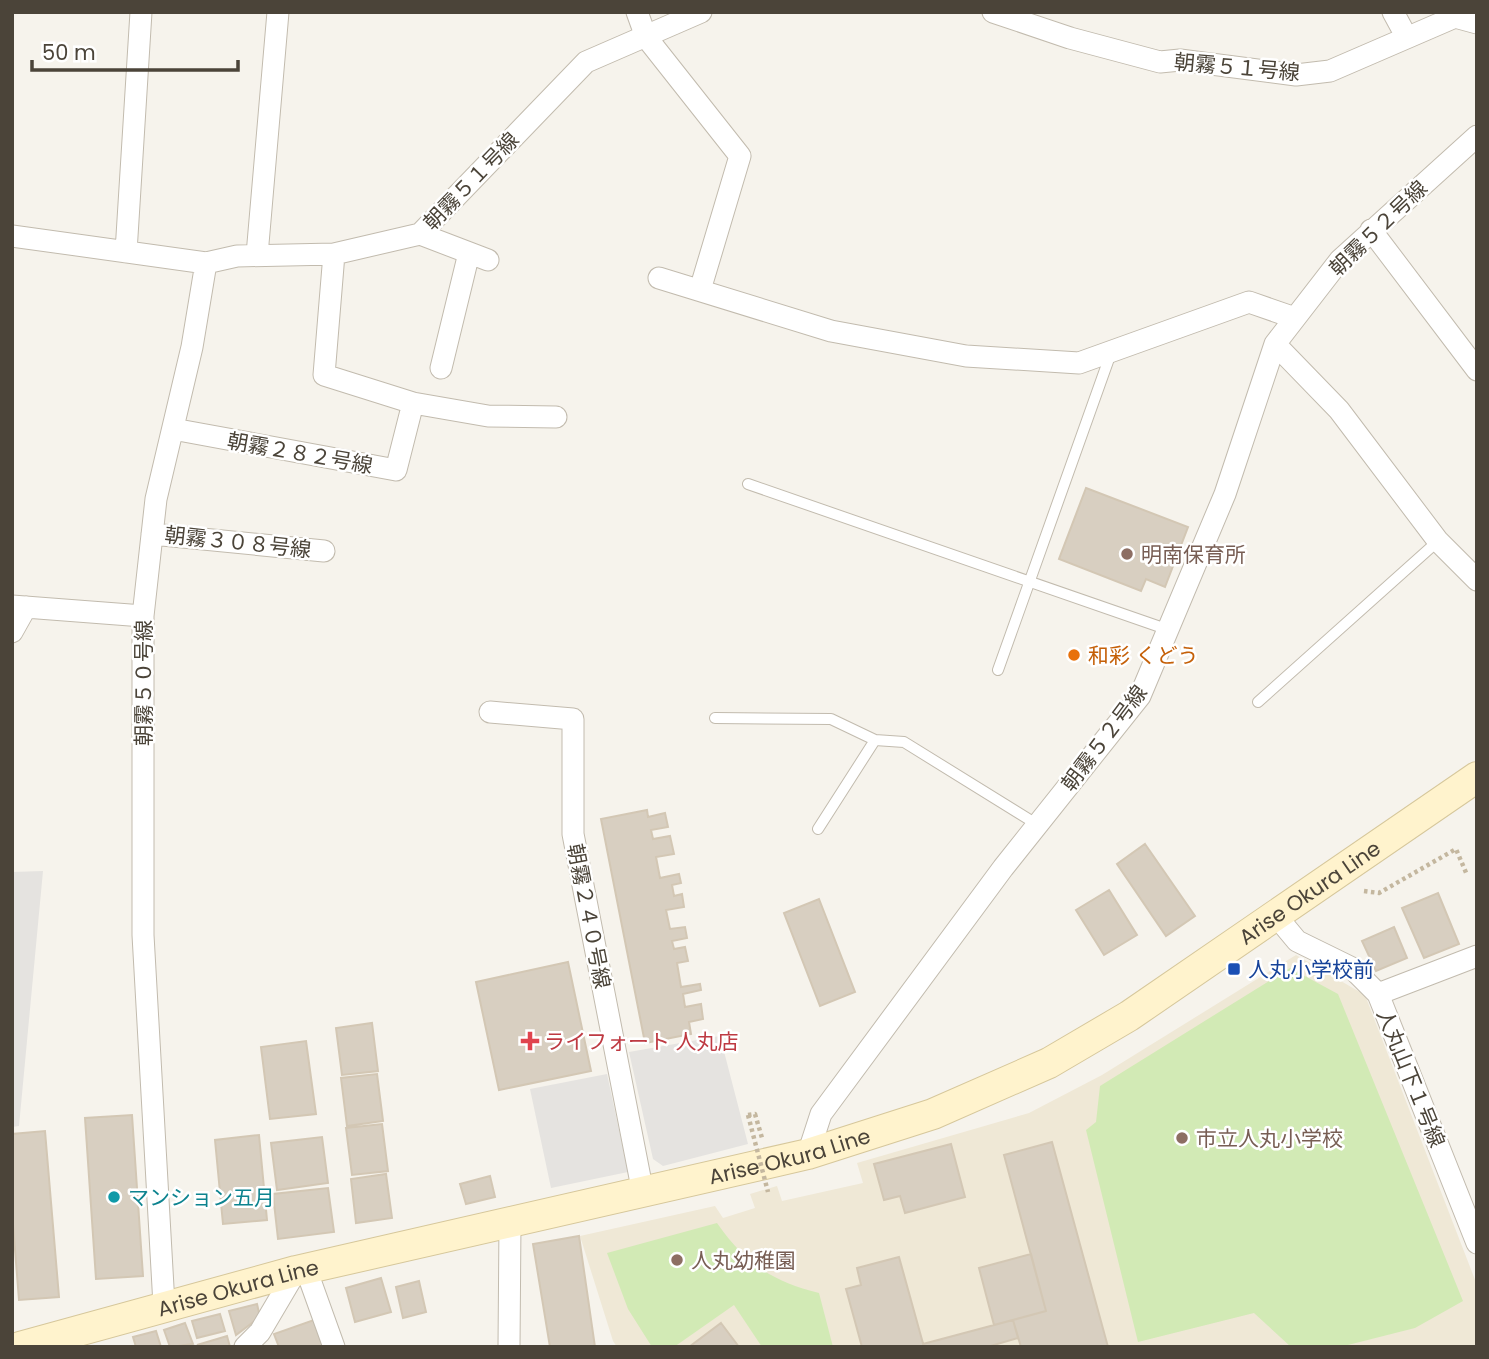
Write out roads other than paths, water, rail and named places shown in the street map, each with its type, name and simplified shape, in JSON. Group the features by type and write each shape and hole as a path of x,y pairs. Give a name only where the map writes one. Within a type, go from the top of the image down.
{"main road":[{"name":"Arise Okura Line","path":"20,1347 164,1305 301,1270 808,1154 933,1114 1049,1063 1129,1016 1277,917 1477,777"}],"street":[{"path":"126,252 141,12"},
{"path":"257,255 278,12"},
{"path":"637,12 646,37 740,156 700,290"},
{"name":"朝霧５１号線","path":"206,263 257,255 334,254 420,234 586,62 701,12"},
{"name":"朝霧５１号線","path":"993,12 1070,38 1160,62 1180,60 1296,75 1330,71 1455,17 1477,23"},
{"path":"1393,12 1406,36"},
{"name":"朝霧５２号線","path":"808,1154 821,1114 1038,825 1140,696 1225,494 1275,344 1339,260 1475,140"},
{"path":"1371,230 1477,370"},
{"path":"420,234 478,256 441,368"},
{"path":"12,236 206,263"},
{"path":"334,254 324,375 413,403 488,416 556,416"},
{"name":"朝霧５０号線","path":"164,1305 143,935 143,616 156,499 173,429 206,263"},
{"path":"659,278 831,331 966,356 1079,363 1249,302 1295,318"},
{"path":"1275,344 1339,410 1438,541 1477,580"},
{"name":"朝霧２８２号線","path":"173,429 396,470 413,403"},
{"name":"朝霧３０８号線","path":"152,534 324,551"},
{"path":"12,632 19,606 143,616"},
{"name":"朝霧２４０号線","path":"490,712 573,719 573,834 643,1193"},
{"name":"人丸山下１号線","path":"1277,917 1297,941 1352,968 1378,994 1477,1243"},
{"path":"1378,994 1477,956"},
{"path":"509,1347 510,1223"},
{"path":"245,1347 260,1332 301,1270"},
{"path":"301,1270 334,1347"}],"lane":[{"path":"998,670 1112,351"},
{"path":"748,484 1169,630"},
{"path":"1258,702 1438,541"},
{"path":"715,718 831,719 875,740 904,742 1038,825"},
{"path":"818,829 875,740"}],"place":[{"name":"明南保育所","path":"1127,554"},
{"name":"和彩 くどう","path":"1074,655"},
{"name":"人丸小学校前","path":"1234,969"},
{"name":"ライフォート 人丸店","path":"530,1041"},
{"name":"市立人丸小学校","path":"1182,1138"},
{"name":"マンション五月","path":"114,1197"},
{"name":"人丸幼稚園","path":"677,1260"}]}
